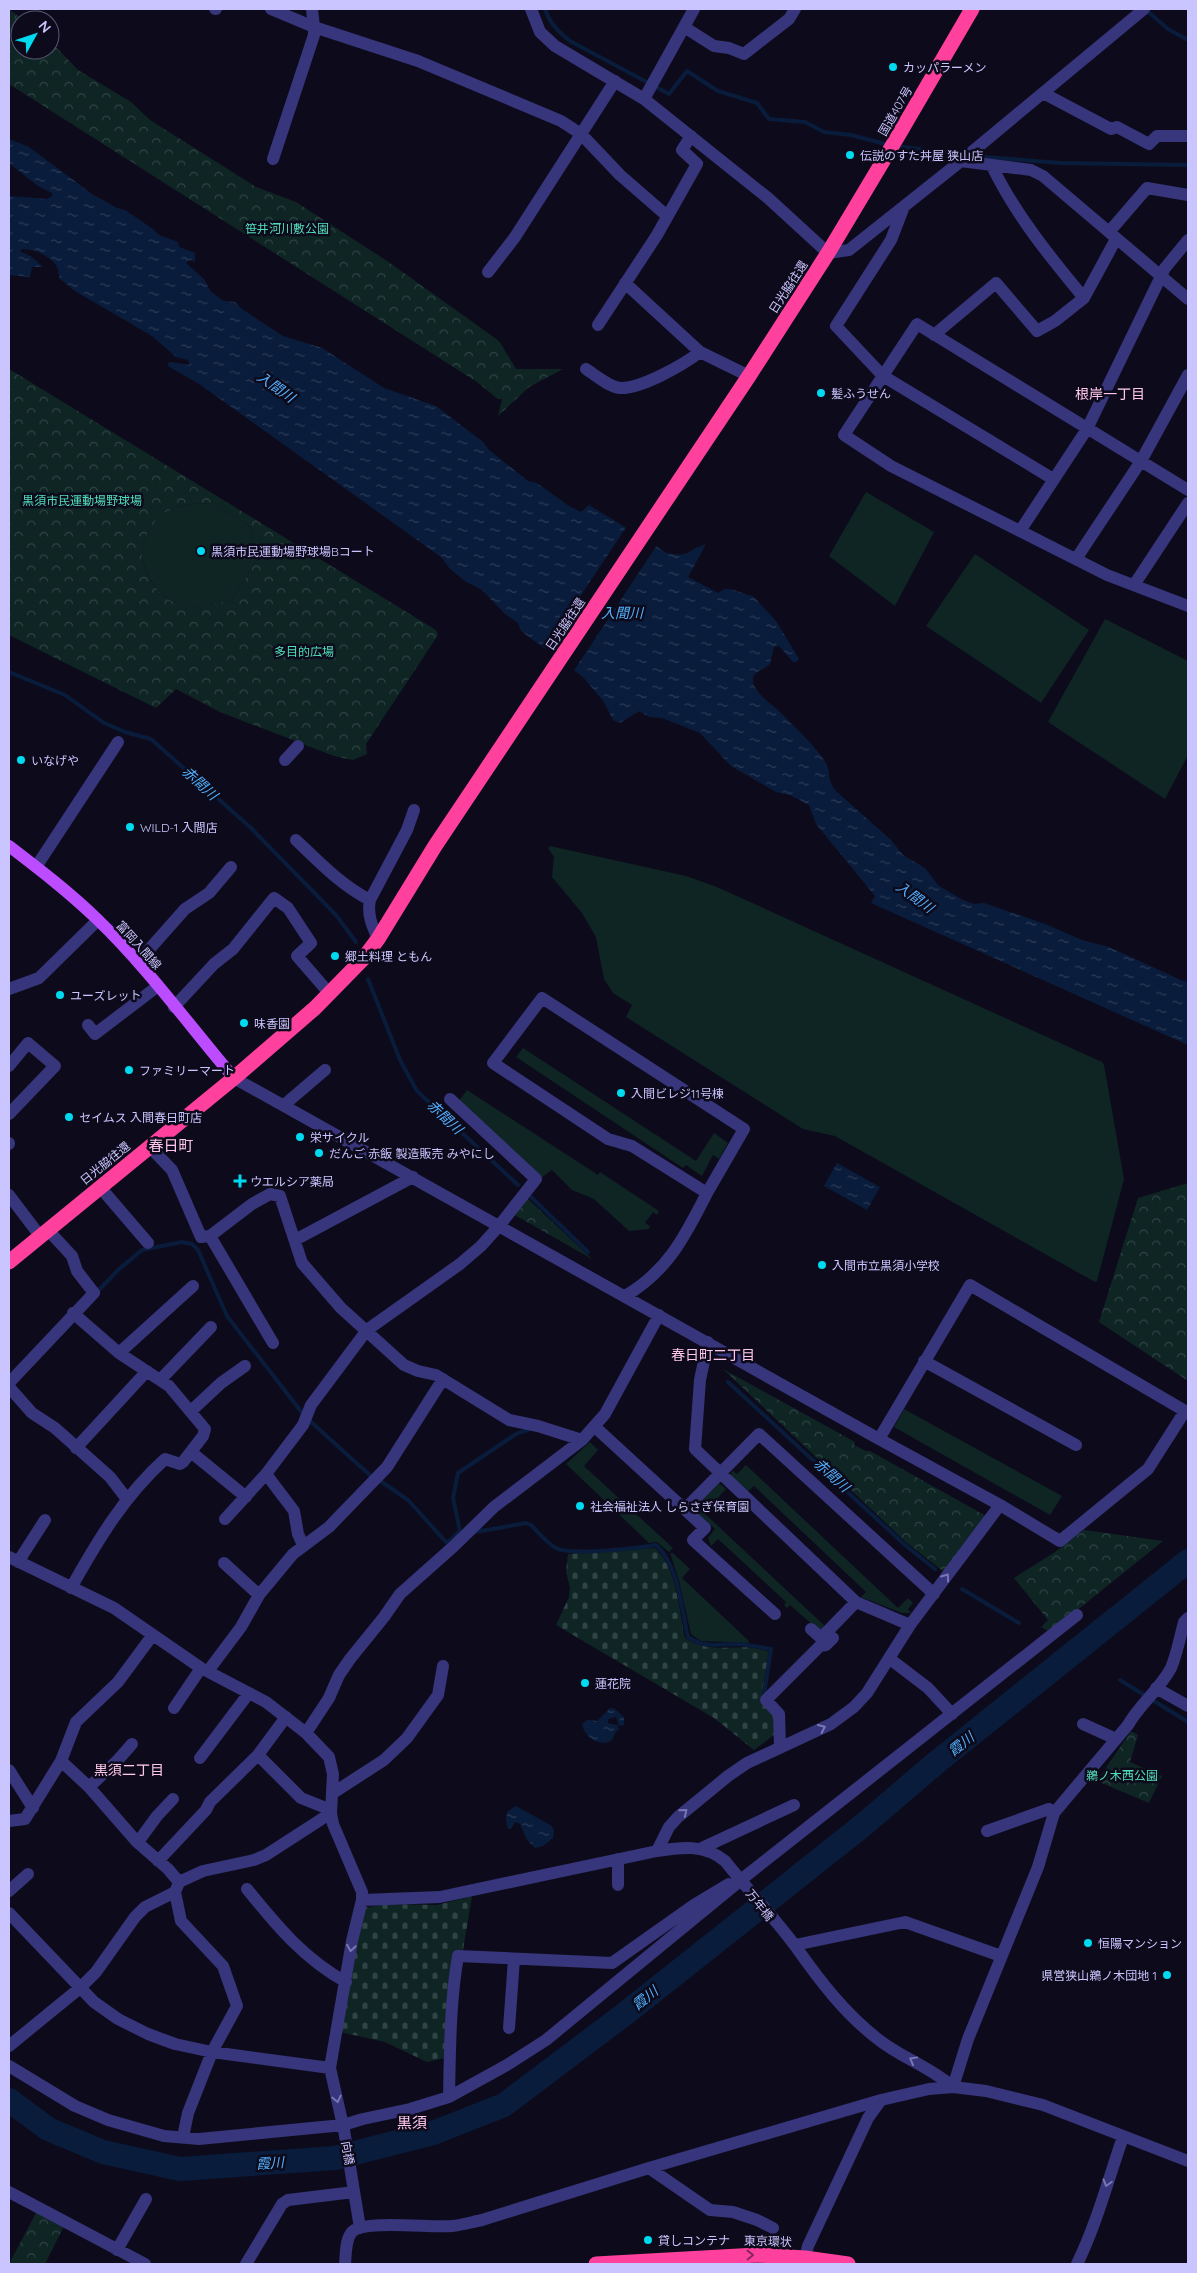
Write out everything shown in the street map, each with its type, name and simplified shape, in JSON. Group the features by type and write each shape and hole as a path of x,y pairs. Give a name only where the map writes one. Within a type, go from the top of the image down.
{"highway":[{"name":"国道407号","path":"828,253 972,9"},
{"name":"日光脇往還","path":"9,1262 234,1078 330,994 347,977 378,939 435,846 749,376 828,253"},
{"name":"東京環状","path":"596,2264 738,2255 805,2258 848,2264"}],"main road":[{"name":"富岡入間線","path":"9,846 59,884 98,920 138,962 234,1078"}],"street":[{"path":"271,9 314,26 418,61 561,121 581,134 620,175 666,216"},
{"path":"273,159 314,35 312,9"},
{"path":"531,9 540,32 555,46 644,99 768,198 828,253 849,250 903,209 1139,13"},
{"path":"644,99 694,9"},
{"path":"684,27 714,46 729,48 744,54 788,19 795,9"},
{"path":"488,272 515,236 615,80"},
{"path":"1043,93 1111,129 1118,127 1148,144 1157,136 1188,136"},
{"path":"598,325 657,235 697,164 682,150 692,136"},
{"path":"961,161 1031,170 1042,176 1188,299"},
{"path":"992,166 1000,183 1052,259 1084,298"},
{"path":"934,334 996,283 1037,331 1056,321 1084,298 1112,235 1147,188 1188,195"},
{"path":"903,209 890,240 836,326 883,376 1053,479"},
{"path":"1020,531 1087,429 1161,276 1188,240"},
{"path":"625,284 700,352 749,376"},
{"path":"1188,490 917,324 844,435 891,466 1107,575 1188,606"},
{"path":"586,369 618,388 634,386 687,362 700,352"},
{"path":"1076,559 1141,461 1188,375"},
{"path":"1134,584 1188,503"},
{"path":"36,867 118,742"},
{"path":"286,760 298,746"},
{"path":"378,939 368,908 370,900 407,830 414,810"},
{"path":"296,840 356,893 370,900"},
{"path":"138,962 185,909 209,893 231,866"},
{"path":"174,1007 214,964 234,949 274,898 288,908 311,943 296,956 330,994"},
{"path":"9,990 39,978 98,920"},
{"path":"88,1025 95,1034 158,986"},
{"path":"625,1296 643,1286 682,1242 707,1193 744,1130 542,998 493,1062 608,1139 632,1146 707,1193"},
{"path":"9,1066 28,1043 55,1066 9,1114"},
{"path":"284,1105 326,1070"},
{"path":"234,1078 879,1439 1000,1505 1060,1541 1148,1469 1186,1411 970,1285 879,1439"},
{"path":"224,1519 266,1474 303,1425 311,1405 367,1330 460,1264 500,1226 536,1179 450,1099"},
{"path":"149,1146 172,1170 201,1237 210,1236 252,1204 270,1194 280,1196 302,1263 340,1308 367,1330 404,1365 418,1371 436,1375 509,1420 538,1426 582,1440"},
{"path":"295,1240 413,1177"},
{"path":"100,1187 148,1243"},
{"path":"9,1195 44,1233 72,1256 77,1271 94,1292 9,1385 32,1413 55,1428 110,1477 127,1499"},
{"path":"210,1236 273,1343"},
{"path":"119,1353 193,1286"},
{"path":"70,1588 113,1516 127,1499 165,1459 180,1464 204,1436 206,1429 161,1379 119,1353 73,1313"},
{"path":"306,1733 329,1698 339,1676 350,1659 400,1594 494,1507 582,1440 595,1427 659,1315"},
{"path":"161,1379 211,1326"},
{"path":"708,1342 700,1380 695,1450 856,1602 910,1625"},
{"path":"924,1361 1076,1445"},
{"path":"191,1411 221,1383 245,1366"},
{"path":"76,1448 147,1371"},
{"path":"174,1708 204,1670 236,1636 259,1595 303,1545 329,1526 387,1467 443,1379"},
{"path":"595,1427 705,1528 693,1540 775,1614"},
{"path":"685,1509 759,1434 934,1594"},
{"path":"191,1452 246,1496"},
{"path":"266,1474 294,1511 298,1534 303,1545"},
{"path":"656,1851 669,1827 678,1817 734,1772 747,1763 816,1731 845,1715 867,1693 910,1625 1000,1505"},
{"path":"9,1913 94,2002 118,2019 148,2034 175,2044 212,2052 330,2068 362,1892 333,1824 331,1811 333,1774 329,1757 306,1733 266,1702 204,1670 152,1636 114,1608 13,1559 45,1520"},
{"path":"224,1563 259,1595"},
{"path":"811,1629 821,1638 856,1602"},
{"path":"9,2066 75,2106 108,2120 135,2129 199,2139 344,2128 363,2119 410,2109 449,2097 508,2065 546,2040 741,1880 1078,1615"},
{"path":"953,2086 968,2039 1038,1867 1054,1813 1116,1739 1134,1713 1170,1669 1184,1622 1188,1618"},
{"path":"9,1821 25,1819 61,1761 76,1722 118,1682 152,1636"},
{"path":"780,1747 779,1714 766,1700 820,1646 826,1645 833,1638"},
{"path":"890,1659 928,1688 952,1714"},
{"path":"333,1792 384,1760 407,1738 438,1695 443,1666"},
{"path":"1156,1688 1188,1706"},
{"path":"200,1758 249,1693"},
{"path":"158,1861 206,1810 210,1802 258,1755 286,1717"},
{"path":"1083,1724 1116,1739"},
{"path":"89,1787 132,1744"},
{"path":"258,1755 301,1798 331,1811"},
{"path":"61,1761 89,1787 138,1842 168,1869 177,1887 181,1921 223,1966 237,2006 212,2052 188,2113 183,2137"},
{"path":"9,1770 33,1808"},
{"path":"138,1842 157,1816 173,1799"},
{"path":"362,1900 440,1897 656,1851 680,1847 702,1848 794,1805"},
{"path":"987,1831 1049,1809 1054,1813"},
{"path":"9,2046 80,1988 106,1962 135,1917 145,1907 203,1872 254,1860 266,1855 331,1811"},
{"name":"万年橋","path":"702,1848 714,1852 725,1861 795,1945 830,1994 879,2041 937,2073 953,2086"},
{"path":"618,1859 618,1886"},
{"path":"9,1891 28,1874"},
{"path":"449,2097 450,2024 458,1956 612,1963 715,1891 741,1880"},
{"path":"247,1889 284,1934 324,1970 346,1982"},
{"path":"795,1945 905,1922 1001,1956"},
{"path":"509,2028 514,1959"},
{"name":"向橋","path":"330,2068 344,2128 360,2228"},
{"path":"344,2264 348,2237 353,2231 360,2228 463,2224 881,2100 929,2089 953,2086 986,2091 1043,2105 1188,2161"},
{"path":"805,2258 808,2246 868,2118 881,2100"},
{"path":"1077,2264 1102,2204 1107,2182 1123,2137"},
{"path":"649,2168 710,2210 733,2212 773,2228"},
{"path":"9,2192 145,2264"},
{"path":"246,2264 282,2204 288,2200 354,2192"},
{"path":"118,2250 146,2199"}],"green space":[{"name":"笹井河川敷公園","path":"9,9 10,60 60,60 60,51 78,70 131,102 150,120 256,187 296,202 390,263 499,341 516,369 563,369 529,387 498,416 502,399 498,399 477,382 9,84"},
{"path":"9,369 436,630 438,635 366,744 367,754 353,760 334,756 220,712 176,689 156,708 9,635","holes":["196,503 213,504 248,525 260,555 231,601 184,606 170,600 157,589 148,574 142,549 148,533 165,512"]},
{"path":"866,492 934,532 895,606 829,556"},
{"name":"黒須市民運動場野球場Bコート","path":"196,503 213,504 248,525 260,555 231,601 197,606 178,604 157,589 145,566 142,546 157,518 170,510"},
{"path":"975,554 1089,630 1041,703 926,626"},
{"path":"1105,619 1188,661 1188,755 1165,799 1048,722"},
{"path":"550,846 686,876 717,887 1102,1062 1124,1179 1097,1281 1095,1282 835,1136 803,1129 626,1017 632,1005 613,993 604,979 596,937 582,913 552,877 554,857 548,848"},
{"path":"523,1048 696,1161 714,1133 728,1143 719,1159 713,1155 702,1176 686,1165 683,1168 516,1057"},
{"path":"467,1090 598,1175 600,1172 659,1211 657,1215 653,1212 645,1223 650,1226 649,1229 629,1231 594,1199 572,1190 552,1170 541,1178 458,1102"},
{"path":"1188,1183 1188,1381 1099,1322 1138,1198"},
{"path":"526,1197 592,1259 513,1214"},
{"path":"723,1369 855,1442 854,1445 870,1451 986,1516 944,1572 907,1543"},
{"path":"904,1409 1062,1496 1050,1515 894,1427"},
{"path":"590,1442 598,1450 584,1466 673,1548 669,1552 657,1542 649,1543 566,1464"},
{"path":"746,1465 898,1608 908,1598 913,1603 908,1609 911,1613 902,1613 861,1597 866,1592 754,1486 747,1492 733,1479 731,1473 733,1471 737,1474"},
{"path":"719,1483 726,1489 704,1513 826,1627 821,1632 790,1605 787,1608 784,1605 786,1602 718,1539 711,1546 708,1538 715,1529 698,1513 696,1506"},
{"path":"1084,1530 1163,1541 1050,1632 1041,1627 1048,1620 1014,1578 1055,1552"},
{"path":"655,1548 662,1556 673,1578 685,1638 706,1647 748,1647 769,1652 761,1699 776,1717 775,1734 754,1750 714,1718 556,1625 569,1597 570,1588 566,1571 568,1554"},
{"path":"670,1553 673,1553 690,1569 682,1578 749,1641 748,1643 701,1641 691,1634 679,1581"},
{"name":"鵜ノ木西公園","path":"1131,1731 1138,1735 1130,1762 1162,1776 1149,1803 1097,1781"},
{"path":"472,1896 445,2058 427,2062 385,2042 340,2032 364,1908 385,1904 437,1905"},
{"path":"37,2211 64,2226 45,2264 9,2264"}],"water":[{"name":"入間川","path":"9,139 29,147 92,194 117,208 125,210 159,235 178,242 179,247 195,253 195,262 189,260 186,263 204,279 211,292 224,301 235,302 242,309 283,336 322,348 384,388 436,406 483,442 489,450 528,481 537,483 569,506 581,512 589,505 667,553 680,555 706,544 688,577 718,593 725,589 731,589 754,597 776,621 799,659 793,662 779,646 774,647 770,664 754,676 753,683 759,693 817,750 826,763 831,783 836,791 891,840 903,855 925,868 939,886 963,900 974,904 984,903 1045,924 1082,940 1109,947 1188,982 1188,1045 871,903 875,896 816,824 809,805 790,795 776,792 731,766 700,733 662,718 649,717 639,711 620,723 613,720 604,702 583,677 521,631 518,623 505,614 482,590 465,581 450,569 441,557 199,384 168,366 170,362 190,365 188,360 176,357 152,336 75,291 60,279 58,268 42,254 22,249 20,251 32,257 43,267 32,267 30,277 9,275 9,196 47,199 52,196 52,193 38,186 9,163"},
{"path":"837,1163 880,1187 867,1210 824,1186"},
{"path":"610,1708 615,1709 624,1717 624,1725 619,1726 616,1717 608,1719 608,1723 617,1725 619,1729 612,1740 603,1743 593,1740 583,1729 582,1724 587,1720 597,1721"},
{"path":"516,1806 552,1826 554,1830 553,1838 543,1846 535,1848 527,1840 520,1824 515,1822 511,1829 508,1829 506,1822 507,1812"}],"pier":[{"path":"627,526 657,545 573,672 544,651"}],"waterway":[{"path":"545,9 555,27 570,41 669,94 687,71 718,91 757,103 769,119 805,122 824,132 851,135 889,145"},
{"path":"1146,10 1168,29 1188,40"},
{"path":"896,146 963,155"},
{"path":"973,156 1060,163 1188,165"},
{"name":"赤間川","path":"9,672 65,695 104,723 125,732 151,739 251,828 336,915 356,942"},
{"name":"赤間川","path":"368,979 400,1060 417,1091 518,1185"},
{"name":"赤間川","path":"531,1197 588,1252"},
{"path":"99,1290 118,1270 142,1250 182,1242 192,1244 198,1250 227,1316 303,1414"},
{"name":"赤間川","path":"728,1382 905,1545 935,1569"},
{"path":"310,1421 372,1477"},
{"path":"379,1480 408,1500 447,1543 460,1531 453,1498 458,1473 516,1434 530,1429"},
{"path":"476,1532 526,1523 531,1525 553,1546 564,1550 605,1551 656,1545 664,1554 674,1575 688,1637 707,1644 738,1644 771,1649 764,1695"},
{"name":"霞川","path":"9,2100 48,2129 103,2152 180,2169 335,2158 433,2133 504,2105 626,2013 862,1826 937,1762 1188,1561"},
{"name":"赤間川","path":"962,1589 1019,1623"},
{"name":"赤間川","path":"1120,1680 1188,1722"}],"place":[{"name":"カッパラーメン","path":"893,67"},
{"name":"伝説のすた丼屋 狭山店","path":"850,155"},
{"name":"髪ふうせん","path":"821,393"},
{"name":"黒須市民運動場野球場Bコート","path":"201,551"},
{"name":"いなげや","path":"21,760"},
{"name":"WILD-1 入間店","path":"130,827"},
{"name":"郷土料理 ともん","path":"335,956"},
{"name":"ユーズレット","path":"60,995"},
{"name":"味香園","path":"244,1023"},
{"name":"ファミリーマート","path":"129,1070"},
{"name":"入間ビレジ11号棟","path":"621,1093"},
{"name":"セイムス 入間春日町店","path":"69,1117"},
{"name":"栄サイクル","path":"300,1137"},
{"name":"だんご 赤飯 製造販売 みやにし","path":"319,1153"},
{"name":"ウエルシア薬局","path":"240,1181"},
{"name":"入間市立黒須小学校","path":"822,1265"},
{"name":"社会福祉法人 しらさぎ保育園","path":"580,1506"},
{"name":"蓮花院","path":"585,1683"},
{"name":"恒陽マンション","path":"1088,1943"},
{"name":"県営狭山鵜ノ木団地 1","path":"1167,1975"},
{"name":"貸しコンテナ","path":"648,2240"}],"district":[{"name":"根岸一丁目","path":"1110,394"},
{"name":"春日町","path":"171,1145"},
{"name":"春日町二丁目","path":"713,1355"},
{"name":"黒須二丁目","path":"129,1770"},
{"name":"黒須","path":"412,2122"}],"park label":[{"name":"黒須市民運動場野球場","path":"82,500"},
{"name":"多目的広場","path":"304,651"}]}
